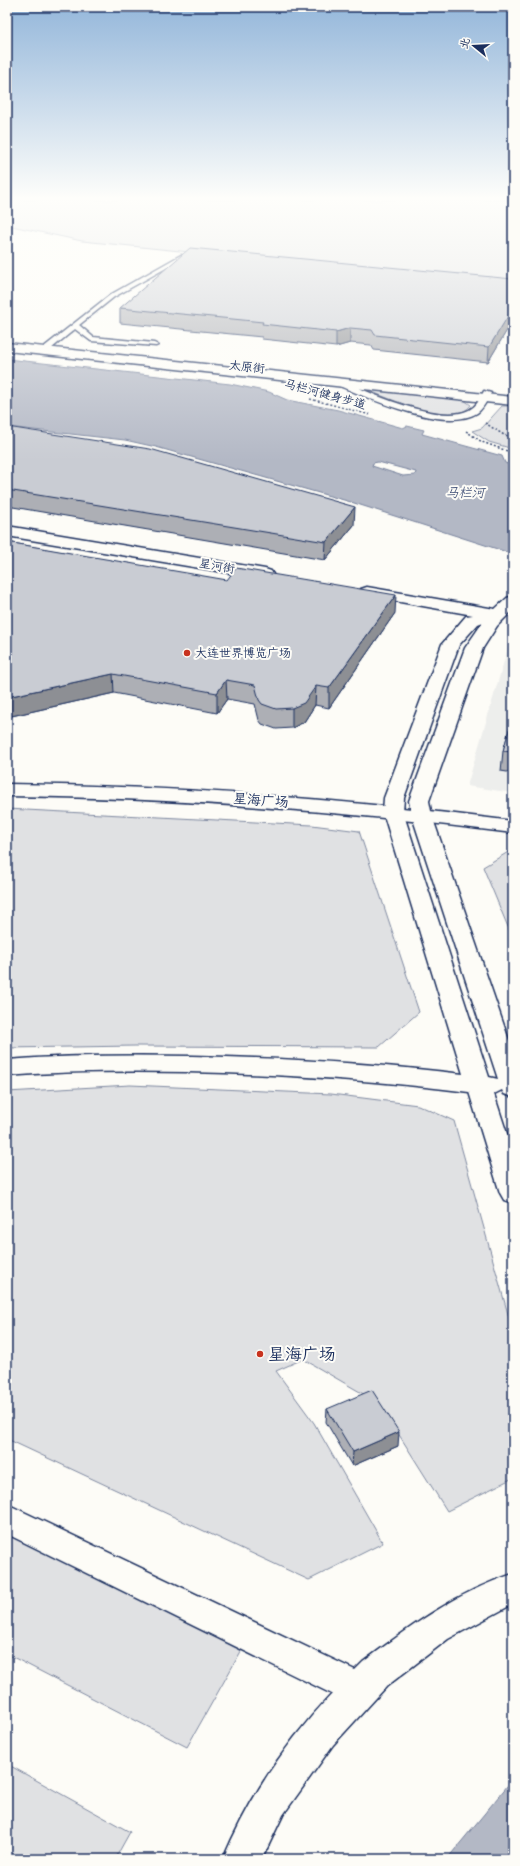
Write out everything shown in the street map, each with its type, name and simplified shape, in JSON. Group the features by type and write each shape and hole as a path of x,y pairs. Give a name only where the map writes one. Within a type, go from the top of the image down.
{"main road":[{"name":"太原街","path":"7,342 46,349 338,382"},
{"name":"太原街","path":"7,347 46,349 486,395"},
{"path":"338,382 486,395 513,395"},
{"path":"486,395 513,401"},
{"name":"星河街","path":"7,531 277,581 7,540"},
{"path":"493,615 351,594 493,615"},
{"path":"493,615 451,644 394,805 513,1193"},
{"path":"7,1068 115,1063 217,1064 316,1068 410,1075 513,1088 421,808 474,648 493,615"},
{"name":"星海广场","path":"7,776 203,781 421,808 513,811"},
{"name":"星海广场","path":"7,790 65,790 199,795 335,805 394,805"},
{"name":"星海广场","path":"421,808 513,826"},
{"path":"7,1518 360,1690"},
{"path":"242,1859 275,1796 320,1732 375,1674 436,1628 502,1593 513,1589"}],"lane":[{"path":"46,349 112,296 128,287"},
{"path":"75,325 91,339 154,345"},
{"path":"338,382 406,408 434,415 457,418 479,408 486,395"}],"path":[{"name":"马栏河健身步道","path":"308,398 364,414 378,416"},
{"path":"463,416 482,420 504,434 513,437"},
{"path":"463,430 470,432 482,442 513,453"}],"shaded area":[{"path":"365,389 461,398 471,405 463,412 451,414 436,413 404,404"},
{"path":"502,406 513,406 513,449 489,442 472,431 482,428"},
{"path":"513,631 513,793 467,786"},
{"path":"7,809 312,825 359,831 419,1012 379,1047 135,1046 7,1048"},
{"path":"510,851 513,852 513,939 483,867"},
{"path":"130,1085 331,1094 418,1105 454,1121 513,1332 513,1478 447,1511 379,1403 303,1359 276,1371 314,1423 383,1543 309,1580 7,1439 7,1092"},
{"path":"7,1530 244,1646 187,1747 7,1654"},
{"path":"7,1764 130,1832 115,1859 7,1859"}],"water":[{"name":"马栏河","path":"7,359 230,384 269,392 287,400 338,410 403,428 407,426 424,430 422,434 502,456 505,463 513,466 513,554 351,502 156,447 125,440 7,427","holes":["378,462 416,472 415,475 403,476 372,466 373,463"]},
{"path":"513,1779 513,1859 447,1859"}],"building":[{"path":"144,287 513,287 513,308 489,347 375,335 372,330 350,328 336,332 262,324 263,322 120,308"},
{"path":"7,427 150,449 355,507 326,542 7,490"},
{"name":"大连世界博览广场","path":"7,542 227,580 236,568 396,595 329,688 316,686 304,703 292,708 276,709 262,704 259,700 255,685 226,680 217,693 113,674 7,697"},
{"path":"513,716 513,752 503,751"},
{"path":"372,1390 399,1432 353,1452 327,1409"}],"place":[{"name":"大连世界博览广场","path":"187,653"},
{"name":"星海广场","path":"260,1354"}]}
